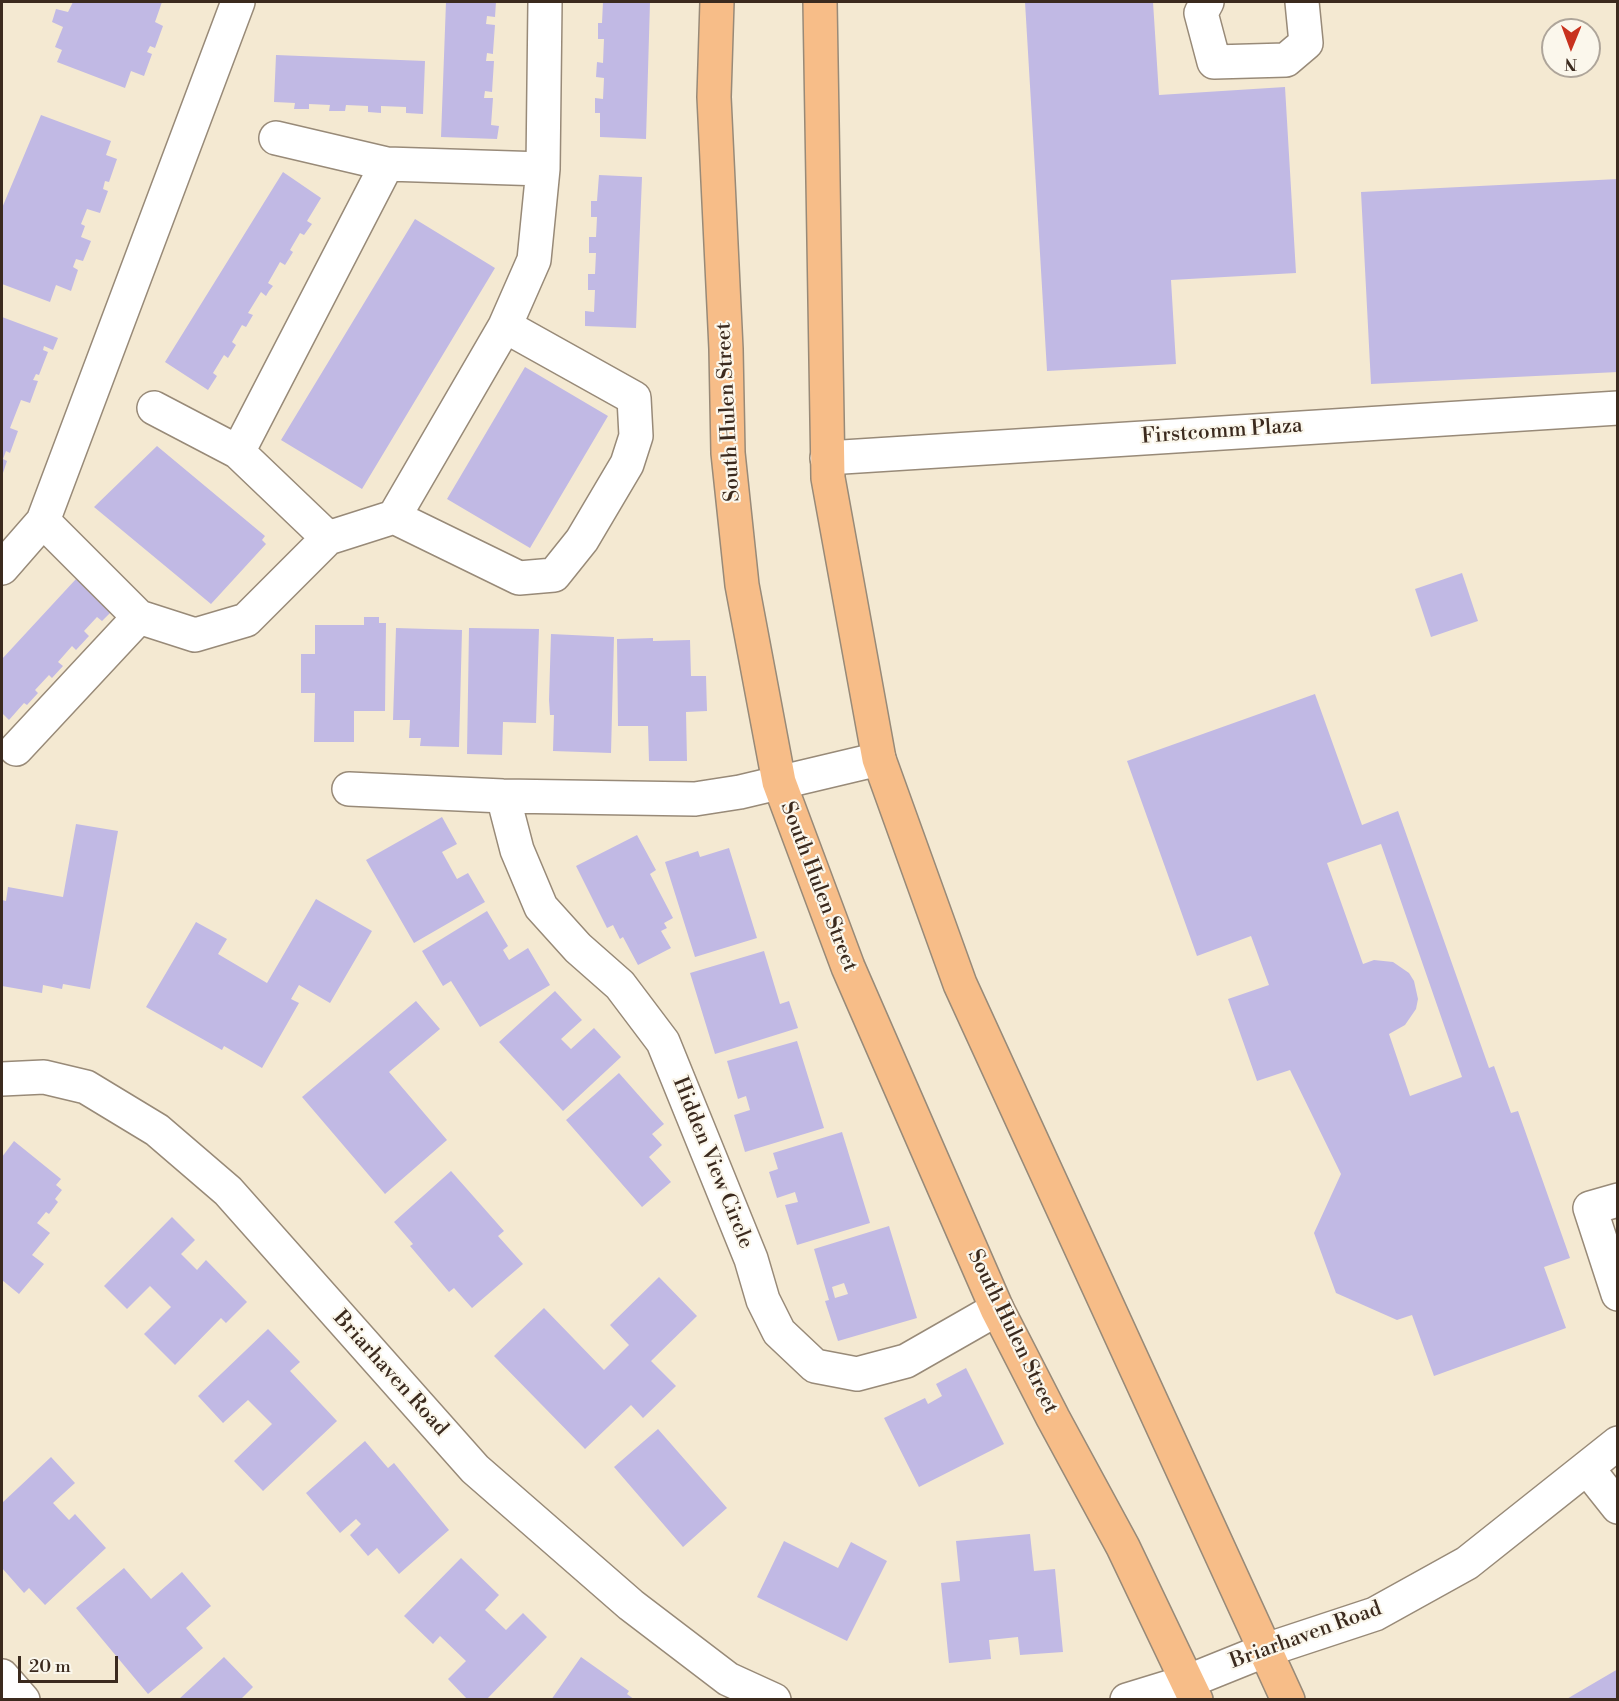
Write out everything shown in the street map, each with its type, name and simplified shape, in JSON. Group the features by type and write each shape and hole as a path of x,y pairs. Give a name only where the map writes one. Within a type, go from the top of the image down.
{"main road":[{"name":"South Hulen Street","path":"717,2 714,97 726,349 728,453 742,585 779,782 848,967 997,1309 1123,1547 1192,1690"},
{"path":"820,2 828,478 879,759 960,984 1288,1700"}],"street":[{"path":"2,568 43,521 237,2"},
{"path":"43,521 139,617 195,635 246,620 328,538 394,517 504,326 534,260 543,169 545,2"},
{"path":"1207,2 1201,13 1214,62 1286,60 1306,43 1302,2"},
{"path":"276,138 387,164 543,169"},
{"path":"238,452 387,164"},
{"path":"394,517 519,578 554,575 582,540 627,464 636,436 634,398 504,326"},
{"path":"154,408 238,452 328,538"},
{"name":"Firstcomm Plaza","path":"828,458 1617,408"},
{"path":"16,749 139,617"},
{"path":"350,789 503,796 695,799 740,792 879,759"},
{"name":"Hidden View Circle","path":"503,796 517,850 541,907 578,948 620,986 663,1042 751,1259 763,1300 779,1332 815,1366 857,1374 906,1361 997,1309"},
{"name":"Briarhaven Road","path":"2,1079 44,1077 86,1087 157,1130 228,1191 475,1469 631,1605 728,1679 774,1700"},
{"path":"1604,1204 1617,1294"},
{"name":"Briarhaven Road","path":"1127,1700 1192,1690 1266,1650 1376,1614 1467,1563 1617,1443"},
{"path":"1587,1468 1617,1507"},
{"path":"2,1676 23,1700"}],"building":[{"path":"73,2 162,2 155,22 163,26 155,48 150,46 147,52 152,54 144,76 131,71 125,88 57,62 62,50 55,47 63,27 52,22 56,9 68,12"},
{"path":"446,2 496,2 495,17 487,16 486,24 495,25 493,54 487,53 486,61 494,61 492,92 485,91 484,98 493,98 491,125 499,126 497,139 441,137"},
{"path":"603,2 650,2 646,139 600,137 600,113 595,113 595,98 603,99 604,78 596,77 597,62 603,63 604,39 598,39 598,23 602,23"},
{"path":"1025,2 1153,2 1159,95 1285,87 1296,273 1171,280 1176,364 1047,371"},
{"path":"276,55 425,61 423,114 406,113 406,107 381,106 381,113 368,112 368,106 346,105 345,111 329,111 330,105 309,104 309,109 294,109 295,103 274,102"},
{"path":"41,115 111,141 106,155 117,159 109,182 105,181 103,189 108,191 100,213 87,209 81,224 85,226 81,237 91,241 83,261 76,259 73,267 78,270 71,291 56,285 50,302 2,284 2,208"},
{"path":"283,172 321,198 307,221 312,224 304,235 300,233 290,250 293,252 285,265 280,262 268,283 273,286 266,296 261,292 248,313 253,315 246,327 242,325 232,342 236,345 228,358 224,355 213,373 217,376 208,390 165,362"},
{"path":"599,175 642,177 636,328 585,326 585,311 594,312 595,290 588,290 588,274 595,274 596,253 589,253 589,237 596,237 597,217 591,217 591,201 597,201"},
{"path":"1618,179 1618,372 1371,384 1361,192"},
{"path":"415,219 495,268 362,489 281,440"},
{"path":"2,317 58,338 53,350 44,346 43,350 48,352 39,375 36,374 33,380 38,381 30,403 21,400 10,428 18,431 10,453 6,451 3,459 7,461 2,476"},
{"path":"525,367 608,416 530,548 447,499"},
{"path":"157,446 265,536 262,540 266,544 211,604 94,507"},
{"path":"1462,573 1478,621 1431,637 1415,589"},
{"path":"76,579 113,610 102,621 97,617 84,631 89,636 76,650 72,646 58,662 63,666 52,678 49,675 35,690 38,693 27,705 24,703 9,720 2,713 2,659"},
{"path":"364,617 379,617 379,623 386,623 385,711 354,711 354,742 314,742 315,693 301,693 301,654 315,654 315,625 364,625"},
{"path":"396,628 462,630 459,747 420,746 421,738 409,738 410,720 393,720"},
{"path":"469,628 539,629 536,723 503,722 502,755 467,754"},
{"path":"551,634 614,637 611,753 553,751 554,715 550,715 549,700"},
{"path":"653,638 653,641 690,640 691,676 706,676 707,711 686,712 687,761 649,761 648,726 618,726 617,639"},
{"path":"1315,694 1362,825 1398,811 1489,1068 1494,1066 1511,1113 1518,1111 1570,1258 1544,1267 1566,1328 1434,1376 1412,1315 1397,1320 1336,1293 1314,1233 1341,1174 1290,1070 1257,1081 1228,999 1269,985 1251,936 1197,956 1127,761","holes":["1381,844 1462,1077 1410,1096 1389,1034 1405,1025 1416,1009 1418,999 1414,981 1409,973 1393,962 1374,960 1363,964 1327,863"]},
{"path":"442,817 457,844 442,852 457,879 468,873 485,902 414,943 366,860"},
{"path":"76,824 118,831 90,989 63,984 62,989 43,985 42,993 2,986 2,900 6,901 8,887 63,897"},
{"path":"637,835 656,870 650,874 673,918 664,923 667,928 661,931 671,948 638,965 623,937 620,939 613,925 607,928 576,866"},
{"path":"729,848 757,938 695,957 665,862 698,851 700,857"},
{"path":"316,899 372,931 330,1003 299,985 291,999 299,1003 262,1068 224,1046 222,1050 146,1007 196,922 227,939 218,954 267,983"},
{"path":"487,911 508,946 503,950 509,960 528,948 550,985 480,1027 451,981 443,986 422,951"},
{"path":"764,951 780,1004 789,1001 798,1028 715,1054 690,973"},
{"path":"555,991 582,1020 561,1039 571,1049 594,1028 621,1057 563,1111 499,1042"},
{"path":"416,1001 440,1029 389,1072 447,1140 385,1194 302,1097"},
{"path":"797,1041 824,1128 745,1152 734,1115 750,1110 746,1096 738,1099 727,1061"},
{"path":"619,1073 664,1124 652,1134 662,1145 649,1157 671,1182 642,1207 566,1120"},
{"path":"842,1132 870,1223 797,1245 785,1205 798,1202 795,1192 777,1198 769,1172 778,1169 773,1153"},
{"path":"14,1141 61,1179 56,1185 62,1190 55,1199 58,1202 49,1214 46,1212 37,1223 50,1233 32,1255 44,1264 19,1294 2,1280 2,1157"},
{"path":"451,1171 504,1231 498,1236 523,1264 472,1308 454,1288 449,1292 410,1246 413,1244 394,1222"},
{"path":"172,1217 195,1240 181,1254 197,1270 206,1260 247,1302 226,1323 221,1318 175,1365 144,1334 171,1307 150,1286 127,1309 104,1286"},
{"path":"889,1226 917,1318 838,1341 825,1301 829,1300 814,1249","holes":["844,1283 848,1294 835,1298 832,1287"]},
{"path":"659,1277 697,1316 651,1361 676,1386 643,1418 631,1405 585,1449 494,1356 544,1308 604,1370 629,1345 610,1325"},
{"path":"268,1329 300,1362 290,1371 337,1421 263,1491 234,1461 272,1424 248,1400 223,1423 198,1396"},
{"path":"966,1368 1004,1444 919,1487 884,1418 925,1398 928,1404 942,1396 936,1384"},
{"path":"658,1429 727,1508 683,1547 614,1467"},
{"path":"365,1441 388,1468 394,1463 449,1530 399,1574 377,1548 368,1556 350,1535 361,1524 356,1519 340,1533 306,1493"},
{"path":"51,1457 75,1483 53,1503 69,1520 75,1514 106,1548 45,1605 29,1588 24,1593 2,1568 2,1503"},
{"path":"1030,1534 1034,1571 1055,1569 1063,1652 1020,1655 1018,1637 989,1640 991,1659 949,1663 941,1583 960,1581 956,1541"},
{"path":"784,1541 838,1568 851,1542 887,1561 847,1641 757,1597"},
{"path":"461,1558 499,1595 485,1610 506,1630 523,1613 547,1637 486,1700 468,1700 448,1679 466,1661 440,1636 433,1644 404,1616"},
{"path":"124,1568 151,1599 182,1572 211,1606 186,1628 203,1648 148,1694 76,1608"},
{"path":"224,1657 253,1687 240,1700 178,1700"},
{"path":"581,1657 629,1691 627,1694 635,1700 551,1700"},
{"path":"1618,1669 1618,1700 1565,1700"}]}
